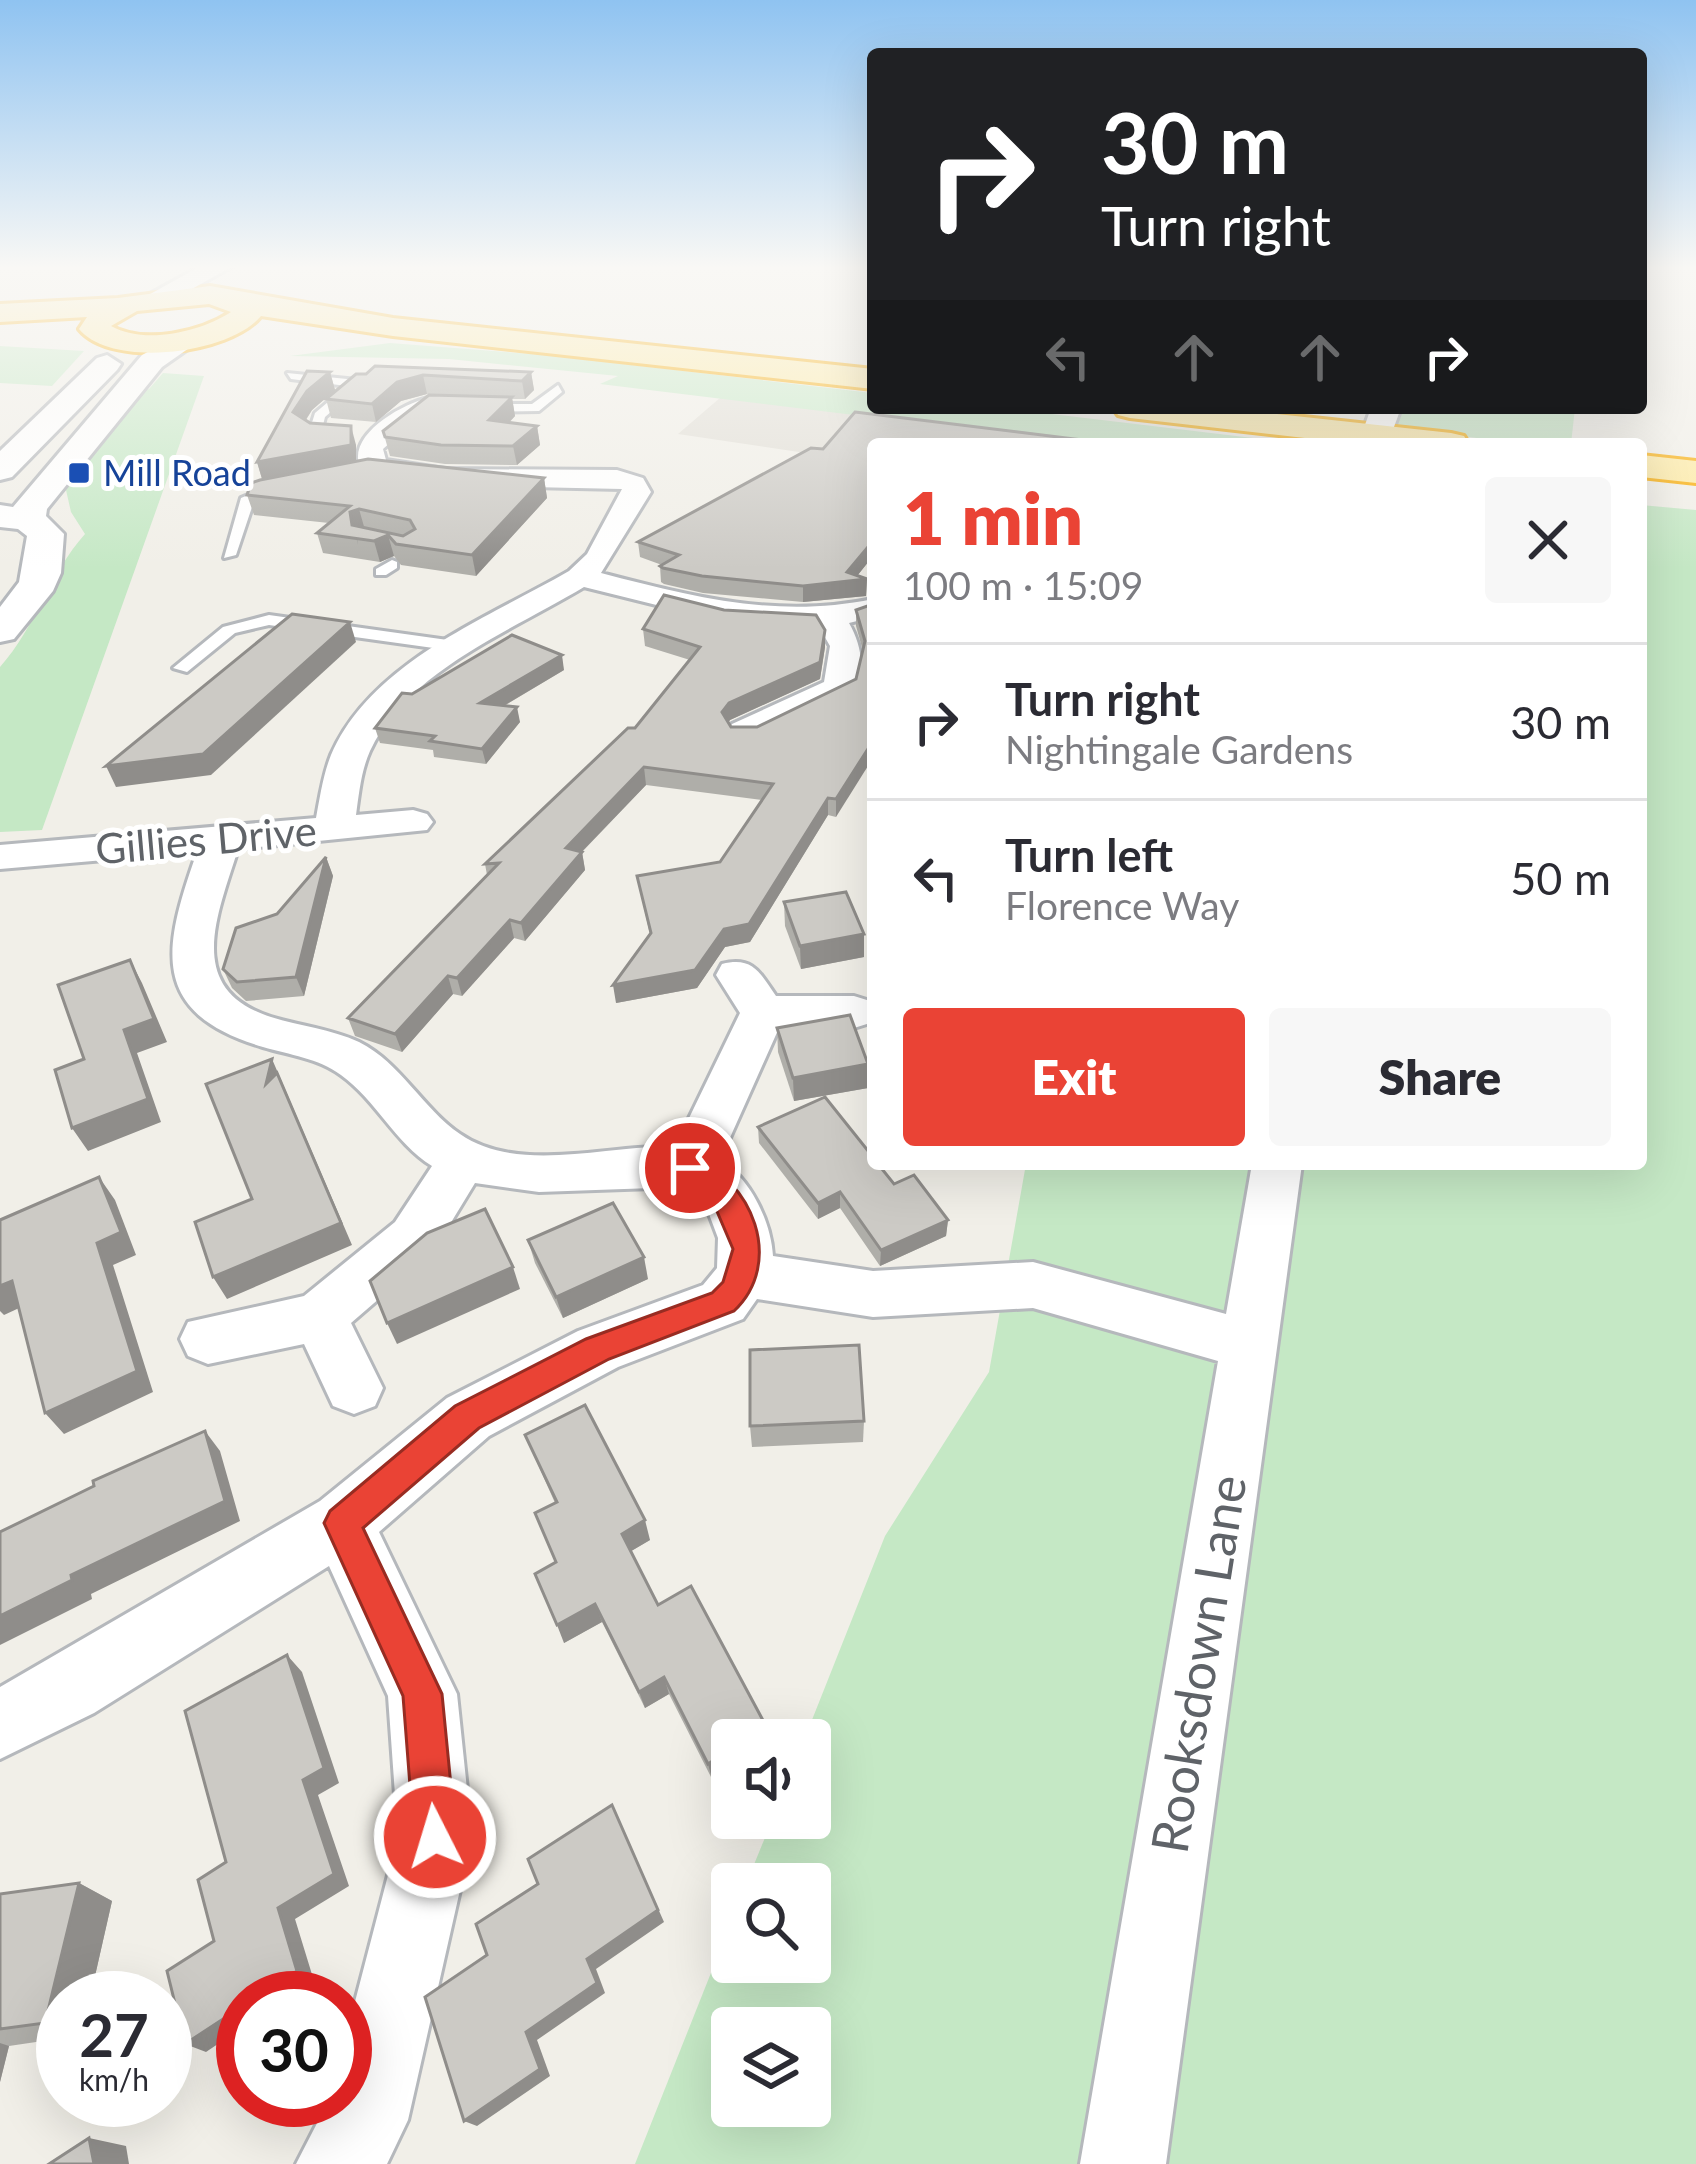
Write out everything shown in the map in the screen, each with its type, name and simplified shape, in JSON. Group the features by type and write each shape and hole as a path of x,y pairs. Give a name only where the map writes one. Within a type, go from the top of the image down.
{"highway":[{"path":"762,367 867,378"},
{"path":"1201,414 1380,429 1423,438"},
{"path":"1647,467 1696,472"}],"street":[{"path":"0,470 102,367"},
{"path":"0,570 30,508 147,367"},
{"path":"334,829 353,746 383,708 418,676 580,577 599,559 638,492 632,484 579,475 446,477 367,471 370,447 383,435 412,409 439,406"},
{"path":"316,429 383,435"},
{"path":"0,630 24,606 44,567 23,528"},
{"path":"580,577 759,619 830,618 867,609"},
{"path":"745,731 856,690 846,646 830,618"},
{"name":"Gillies Drive","path":"0,857 413,821"},
{"path":"0,1724 70,1689 342,1523 467,1417 598,1349 723,1302 737,1289 742,1274 748,1249 741,1227 720,1187 690,1168 587,1172 464,1160 439,1145 356,1060 231,1018 209,1001 194,976 194,946 221,839"},
{"path":"690,1168 750,993 854,1012"},
{"path":"208,1339 319,1317 415,1238 464,1160"},
{"name":"Rooksdown Lane","path":"1123,2164 1276,1170"},
{"path":"742,1274 873,1294 1033,1285 1248,1345"},
{"path":"319,1317 354,1388"},
{"path":"339,2164 366,2120 435,1837 422,1694 342,1523"}],"lane":[{"path":"291,375 356,384 319,416 316,429"},
{"path":"470,407 535,408 558,389"},
{"path":"229,555 248,498 291,485"},
{"path":"182,668 229,630 269,620 462,647"}],"shaded area":[{"path":"721,397 1047,438 867,438 867,462 678,434"}],"green space":[{"path":"0,367 69,367 52,386 0,383"},
{"path":"528,367 648,367 867,392 867,414 1052,414 1253,438 1042,438 600,384 618,376"},
{"path":"163,373 204,376 42,830 0,832 0,667 85,534 71,512 66,490 133,394 149,389"},
{"path":"1401,414 1574,414 1572,438 1477,438 1396,428"},
{"path":"1647,506 1696,510 1696,2164 635,2164 711,1973 711,1983 831,1983 831,1863 755,1863 764,1839 831,1839 831,1719 812,1719 885,1536 989,1372 1025,1170 1647,1170"}],"building":[{"path":"374,367 531,372 522,381 423,375 397,382 372,404 326,399 356,374 366,374"},
{"path":"307,371 330,372 307,391 293,412 310,423 351,426 351,445 257,462"},
{"path":"429,395 512,397 489,420 537,426 513,446 441,445 385,437 383,431"},
{"path":"855,412 1066,438 867,438 867,548 847,572 867,579 803,586 702,576 663,568 660,566 679,555 638,542 811,448 823,449"},
{"path":"368,459 544,478 472,555 396,544 388,535 374,541 317,533 350,506 247,495 251,483","holes":["359,509 410,520 415,529 403,536 352,525 350,512"]},
{"path":"664,595 724,610 816,615 825,630 820,662 729,703 722,712 731,727 757,727 856,679 865,641 856,610 867,606 867,750 836,799 828,798 749,924 724,929 695,970 613,985 651,933 637,876 720,862 773,784 644,767 566,848 582,852 521,923 510,920 457,978 448,976 395,1034 348,1018 499,863 485,864 628,728 635,728 700,647 643,629"},
{"path":"292,614 350,622 203,754 106,766"},
{"path":"512,635 562,655 480,703 517,707 482,749 430,741 435,736 375,728 402,693 412,694"},
{"path":"326,857 296,977 237,982 223,969 236,928 277,914"},
{"path":"846,892 864,934 800,946 784,902"},
{"path":"130,960 154,1019 124,1030 148,1099 72,1128 55,1070 84,1059 58,985"},
{"path":"850,1015 867,1064 793,1078 777,1028"},
{"path":"272,1059 266,1084 277,1073 341,1223 213,1277 195,1222 252,1199 206,1084"},
{"path":"825,1097 867,1150 867,1170 883,1170 894,1184 914,1175 948,1220 881,1250 840,1192 818,1203 758,1127"},
{"path":"99,1177 121,1232 97,1243 137,1371 45,1413 12,1281 0,1286 0,1220"},
{"path":"613,1203 644,1257 556,1297 528,1240"},
{"path":"485,1209 513,1267 387,1323 370,1281 427,1233"},
{"path":"859,1345 864,1421 750,1426 750,1350"},
{"path":"585,1405 645,1520 622,1534 658,1605 691,1586 762,1719 711,1719 708,1764 664,1677 639,1692 595,1604 557,1625 535,1574 556,1562 535,1513 557,1502 525,1435"},
{"path":"205,1431 225,1501 71,1575 72,1580 0,1616 0,1532 94,1486 93,1481"},
{"path":"287,1655 324,1768 303,1780 334,1874 278,1908 297,1971 216,1971 216,2024 192,2039 192,1971 167,1971 214,1941 198,1880 226,1862 185,1711"},
{"path":"612,1805 658,1910 587,1959 597,1983 526,2032 540,2069 464,2121 425,1997 487,1955 476,1924 538,1884 528,1859"},
{"path":"79,1883 58,1971 36,1971 36,2024 0,2029 0,1894"},
{"path":"89,2138 94,2164 49,2164"}],"place":[{"name":"Mill Road","path":"79,473"}],"route":[{"path":"435,1837 422,1694 342,1523 467,1417 598,1349 723,1302 737,1289 748,1249 741,1227 720,1187 690,1168"}]}
